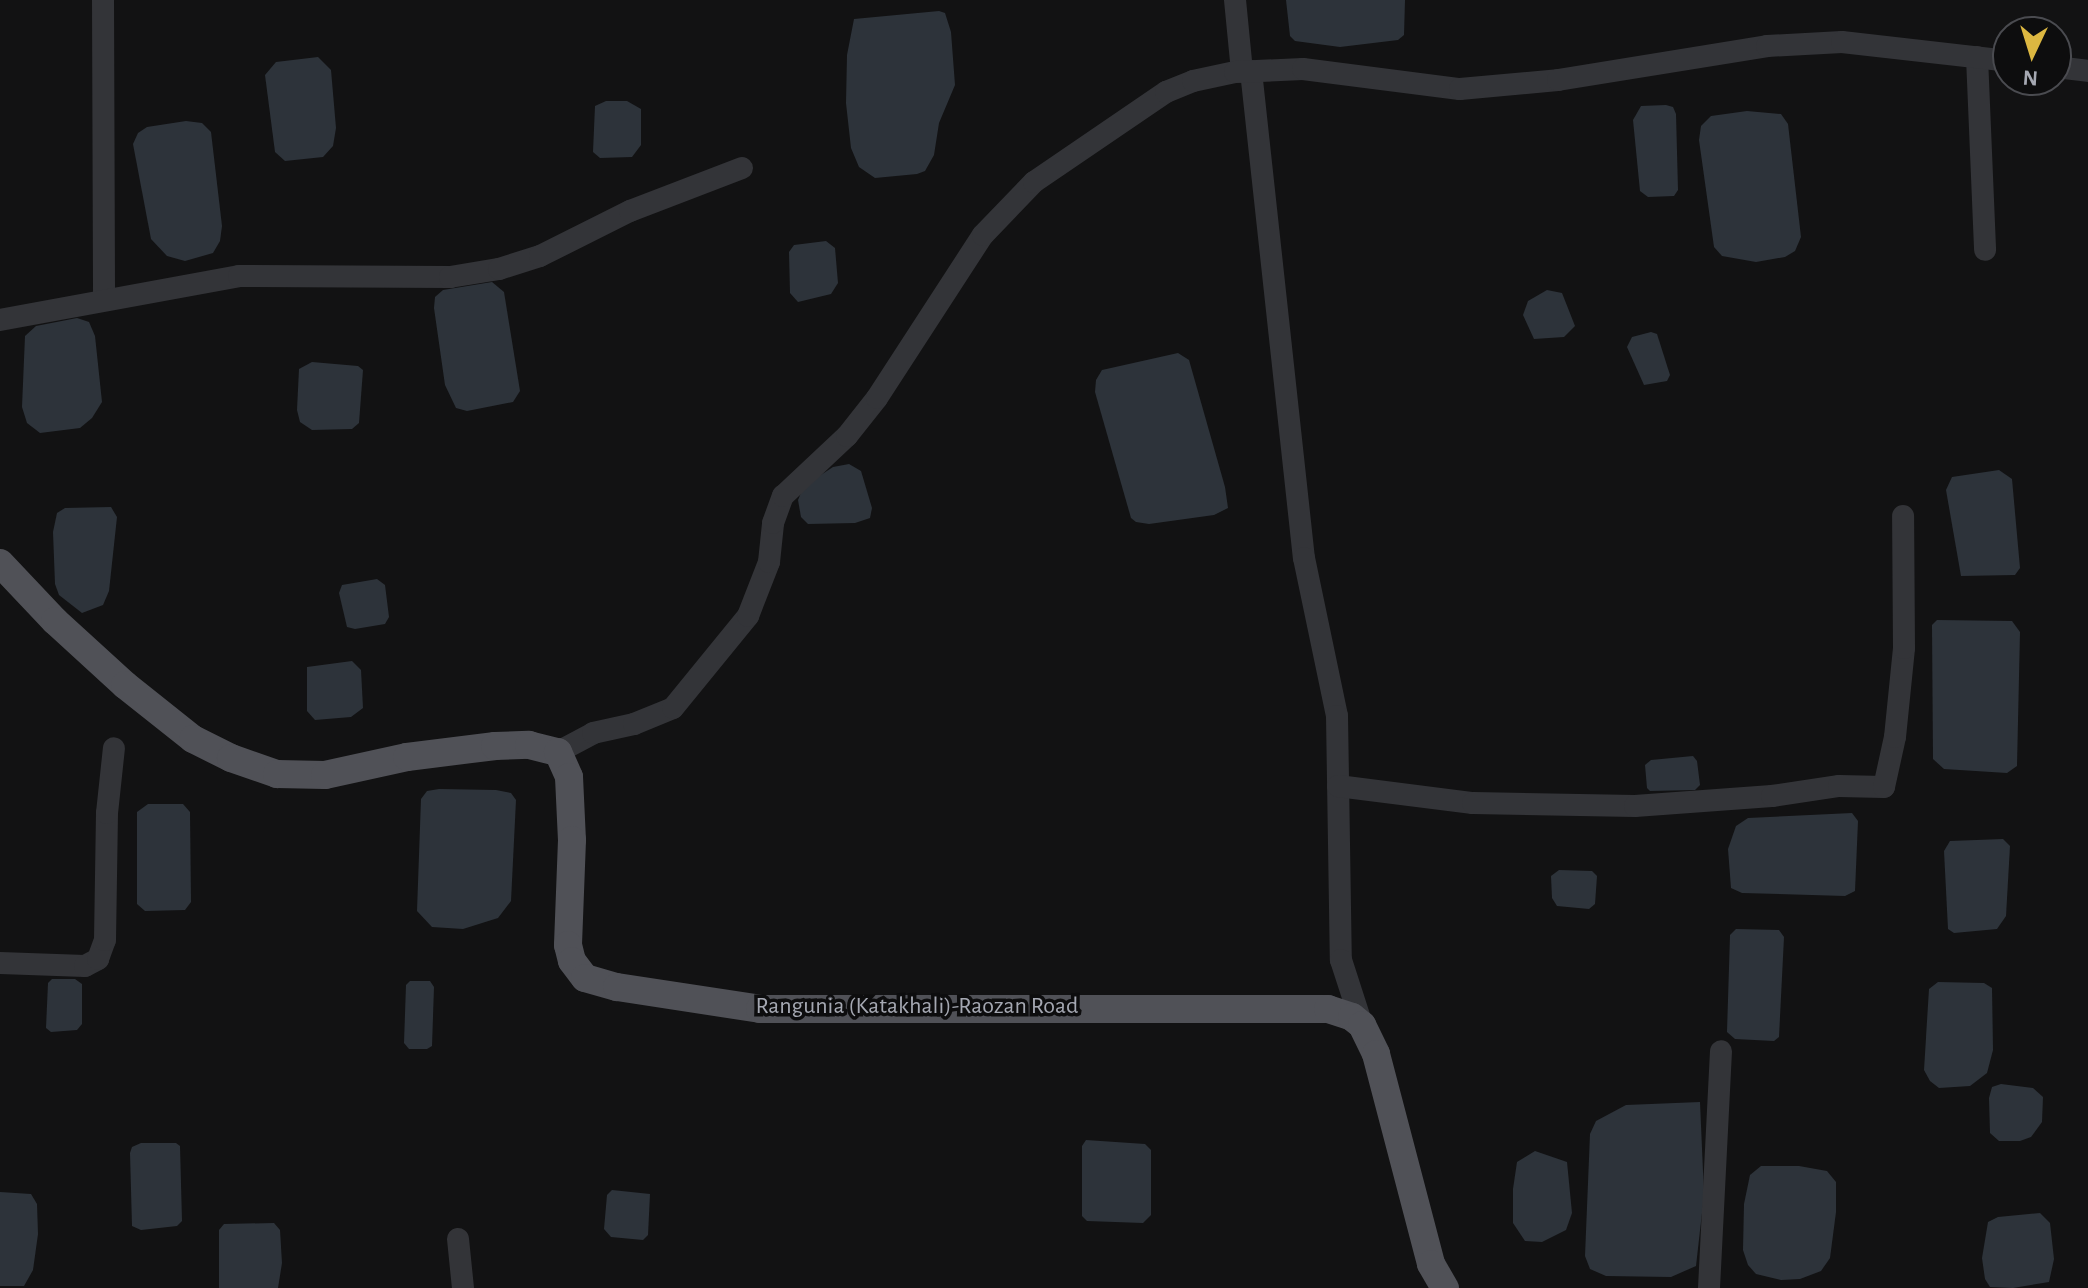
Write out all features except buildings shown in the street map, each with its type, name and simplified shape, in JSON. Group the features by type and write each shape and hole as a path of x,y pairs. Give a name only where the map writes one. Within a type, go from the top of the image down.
{"main road":[{"path":"0,563 55,621 125,685 193,739 265,770 305,777 325,775 407,757 495,746 529,745 558,752"},
{"name":"Rangunia (Katakhali)-Raozan Road","path":"558,752 569,777 568,945 572,961 585,978 617,987 760,1009 1328,1009 1352,1017 1362,1025"},
{"path":"1362,1025 1376,1054 1431,1264 1445,1288"}],"street":[{"path":"103,0 106,145 104,299"},
{"path":"1235,0 1304,558 1337,716 1341,960 1362,1025"},
{"path":"558,752 593,733 663,715 684,696 754,604 769,562 773,523 783,496 854,427 983,235 1034,182 1166,92 1193,81 1246,71 1303,69 1460,89 1558,80 1767,46 1812,43 1842,42 1992,59"},
{"path":"1977,57 1985,250"},
{"path":"0,320 239,276 450,277 499,269 540,256 630,211 742,168"},
{"path":"1338,786 1473,803 1635,806 1772,796 1839,786 1884,787 1895,737 1904,648 1903,516"},
{"path":"0,963 85,966 98,959 105,940 107,813 114,748"},
{"path":"1709,1288 1721,1051"},
{"path":"458,1239 463,1288"}],"shaded area":[{"path":"1286,0 1405,0 1404,35 1398,40 1340,47 1295,41 1290,36"},
{"path":"945,13 951,32 955,85 939,123 934,155 925,171 875,178 859,167 851,148 846,103 847,55 854,19"},
{"path":"318,57 331,70 336,128 333,146 323,157 285,161 275,152 265,75 276,62"},
{"path":"606,101 627,101 641,109 641,145 632,157 600,158 593,152 595,106"},
{"path":"1641,106 1673,107 1676,114 1678,190 1674,196 1648,197 1640,191 1633,120"},
{"path":"1747,111 1781,114 1788,124 1801,237 1795,251 1785,257 1756,262 1722,256 1714,247 1699,140 1701,126 1711,116"},
{"path":"186,121 202,123 211,132 222,226 220,241 213,253 185,261 167,256 151,239 133,144 138,133 147,127"},
{"path":"826,241 835,248 838,283 831,294 798,302 790,293 789,252 794,245"},
{"path":"492,282 504,292 520,391 513,402 467,411 456,408 445,385 435,297 443,290"},
{"path":"1547,290 1562,293 1575,326 1564,337 1534,339 1523,315 1528,301"},
{"path":"77,318 89,322 95,336 102,402 92,418 80,428 40,433 27,423 22,407 25,336 36,326"},
{"path":"1651,332 1657,334 1670,375 1667,381 1644,385 1627,347 1632,337"},
{"path":"1178,353 1189,360 1225,487 1228,508 1214,515 1149,524 1136,522 1131,518 1095,392 1096,380 1102,370"},
{"path":"312,362 358,366 363,370 359,423 352,429 312,430 300,422 297,410 299,369"},
{"path":"849,464 861,471 872,508 870,518 855,523 808,524 801,517 798,500 804,486 833,467"},
{"path":"1999,470 2012,479 2020,568 2015,575 1961,576 1946,490 1952,477"},
{"path":"111,507 117,517 109,591 103,605 82,613 59,595 55,584 53,532 57,513 65,508"},
{"path":"377,579 385,585 389,617 385,624 355,629 347,627 339,593 342,585"},
{"path":"1937,620 2012,621 2020,632 2017,766 2007,773 1944,769 1933,759 1932,625"},
{"path":"352,661 361,670 363,708 351,717 315,720 307,711 307,667"},
{"path":"1693,756 1697,761 1700,785 1695,790 1650,791 1647,788 1645,765 1651,760"},
{"path":"496,790 511,793 516,800 511,901 498,918 463,929 432,927 417,911 421,799 427,791"},
{"path":"148,804 183,804 190,812 191,902 185,910 145,911 137,904 137,812"},
{"path":"1852,813 1858,821 1855,891 1845,896 1742,893 1731,888 1728,849 1736,826 1748,818"},
{"path":"2003,839 2010,846 2006,916 1997,929 1954,933 1948,929 1944,851 1950,841"},
{"path":"1559,870 1592,871 1597,876 1595,904 1589,909 1557,906 1552,898 1551,876"},
{"path":"1736,929 1779,930 1784,937 1779,1037 1774,1041 1735,1039 1727,1032 1730,935"},
{"path":"52,979 75,979 82,984 82,1024 77,1030 51,1032 46,1028 48,983"},
{"path":"410,981 430,981 434,987 432,1046 427,1049 409,1049 404,1043 406,985"},
{"path":"1938,982 1984,983 1992,988 1993,1050 1987,1073 1970,1086 1939,1088 1930,1081 1924,1070 1929,989"},
{"path":"2001,1084 2033,1088 2043,1097 2042,1122 2031,1137 2020,1141 1999,1141 1990,1133 1989,1098 1992,1087"},
{"path":"1700,1102 1704,1195 1696,1266 1671,1277 1606,1276 1590,1269 1585,1256 1590,1134 1596,1121 1626,1105"},
{"path":"1086,1140 1145,1144 1151,1150 1151,1215 1143,1223 1087,1221 1082,1216 1082,1146"},
{"path":"141,1143 176,1143 180,1146 182,1221 177,1226 141,1230 132,1226 130,1153 132,1147"},
{"path":"1535,1151 1567,1162 1572,1213 1566,1230 1542,1242 1525,1241 1513,1223 1517,1162"},
{"path":"1761,1166 1799,1166 1827,1171 1836,1182 1830,1258 1821,1271 1800,1279 1781,1280 1756,1274 1748,1265 1743,1250 1744,1204 1750,1175"},
{"path":"612,1190 650,1194 648,1235 643,1240 611,1237 604,1229 607,1195"},
{"path":"0,1192 31,1194 37,1204 38,1234 33,1270 24,1286 0,1286"},
{"path":"2040,1213 2050,1223 2054,1259 2049,1282 2013,1288 1990,1287 1985,1279 1982,1258 1988,1222 1998,1217"},
{"path":"274,1223 280,1230 282,1263 278,1288 219,1288 219,1230 224,1224"}]}
